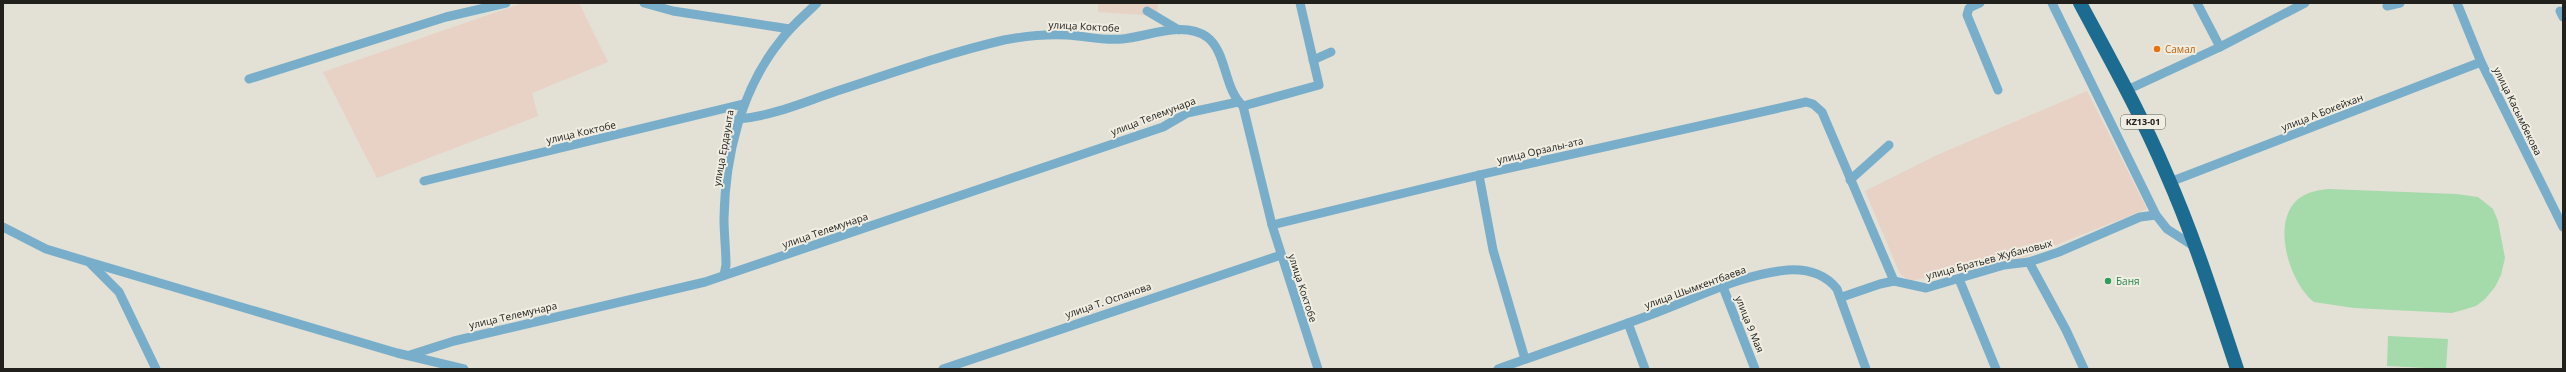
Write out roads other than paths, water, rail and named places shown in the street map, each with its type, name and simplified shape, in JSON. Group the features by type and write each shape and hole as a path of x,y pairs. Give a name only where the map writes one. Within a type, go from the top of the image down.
{"highway":[{"name":"KZ13-01","path":"2080,3 2127,90 2170,182 2195,246 2237,369"}],"street":[{"path":"249,79 446,17 506,3"},
{"path":"644,3 674,11 790,29"},
{"name":"улица Ердауыта","path":"724,275 726,265 726,197 738,119 743,104 772,51 790,29 817,3"},
{"path":"1300,3 1313,60 1332,52"},
{"path":"1980,3 1969,8 1967,15 1998,90"},
{"path":"2052,3 2156,214 2167,229 2195,246"},
{"path":"2197,3 2220,47"},
{"path":"2127,90 2220,47 2305,3"},
{"path":"2387,6 2400,3"},
{"name":"улица Касымбекова","path":"2457,3 2481,62 2563,227"},
{"path":"1147,11 1180,30"},
{"name":"улица Коктобе","path":"738,119 772,113 880,77 1004,40 1046,35 1121,40 1180,30 1198,32 1208,38 1218,54 1241,104 1272,225 1318,369"},
{"name":"улица Телемунара","path":"410,355 454,341 705,282 825,243 918,209 1163,126 1187,113 1241,104 1319,86 1313,60"},
{"name":"улица А Бокейхан","path":"2170,182 2481,62"},
{"name":"улица Орзалы-ата","path":"1272,225 1479,175 1798,102 1813,104 1822,112 1850,180"},
{"name":"улица Коктобе","path":"424,181 743,104"},
{"path":"1842,298 1880,284 1894,281 1850,180 1871,159 1889,145"},
{"path":"1479,175 1499,272 1525,359"},
{"name":"улица Братьев Жубановых","path":"1894,281 1926,288 2004,266 2029,262 2059,252 2140,217 2156,214"},
{"path":"3,227 46,249 410,355 464,369"},
{"name":"улица Т. Оспанова","path":"943,369 1281,255"},
{"path":"89,262 120,292 156,369"},
{"path":"2029,262 2063,324 2084,369"},
{"name":"улица Шымкентбаева","path":"1498,369 1723,288 1770,273 1804,270 1824,277 1833,283 1842,298 1866,369"},
{"path":"1959,279 1996,369"},
{"name":"улица 9 Мая","path":"1723,288 1756,369"},
{"path":"1628,323 1645,369"}],"place":[{"name":"Самал","path":"2157,49"},
{"name":"Баня","path":"2108,281"}]}
